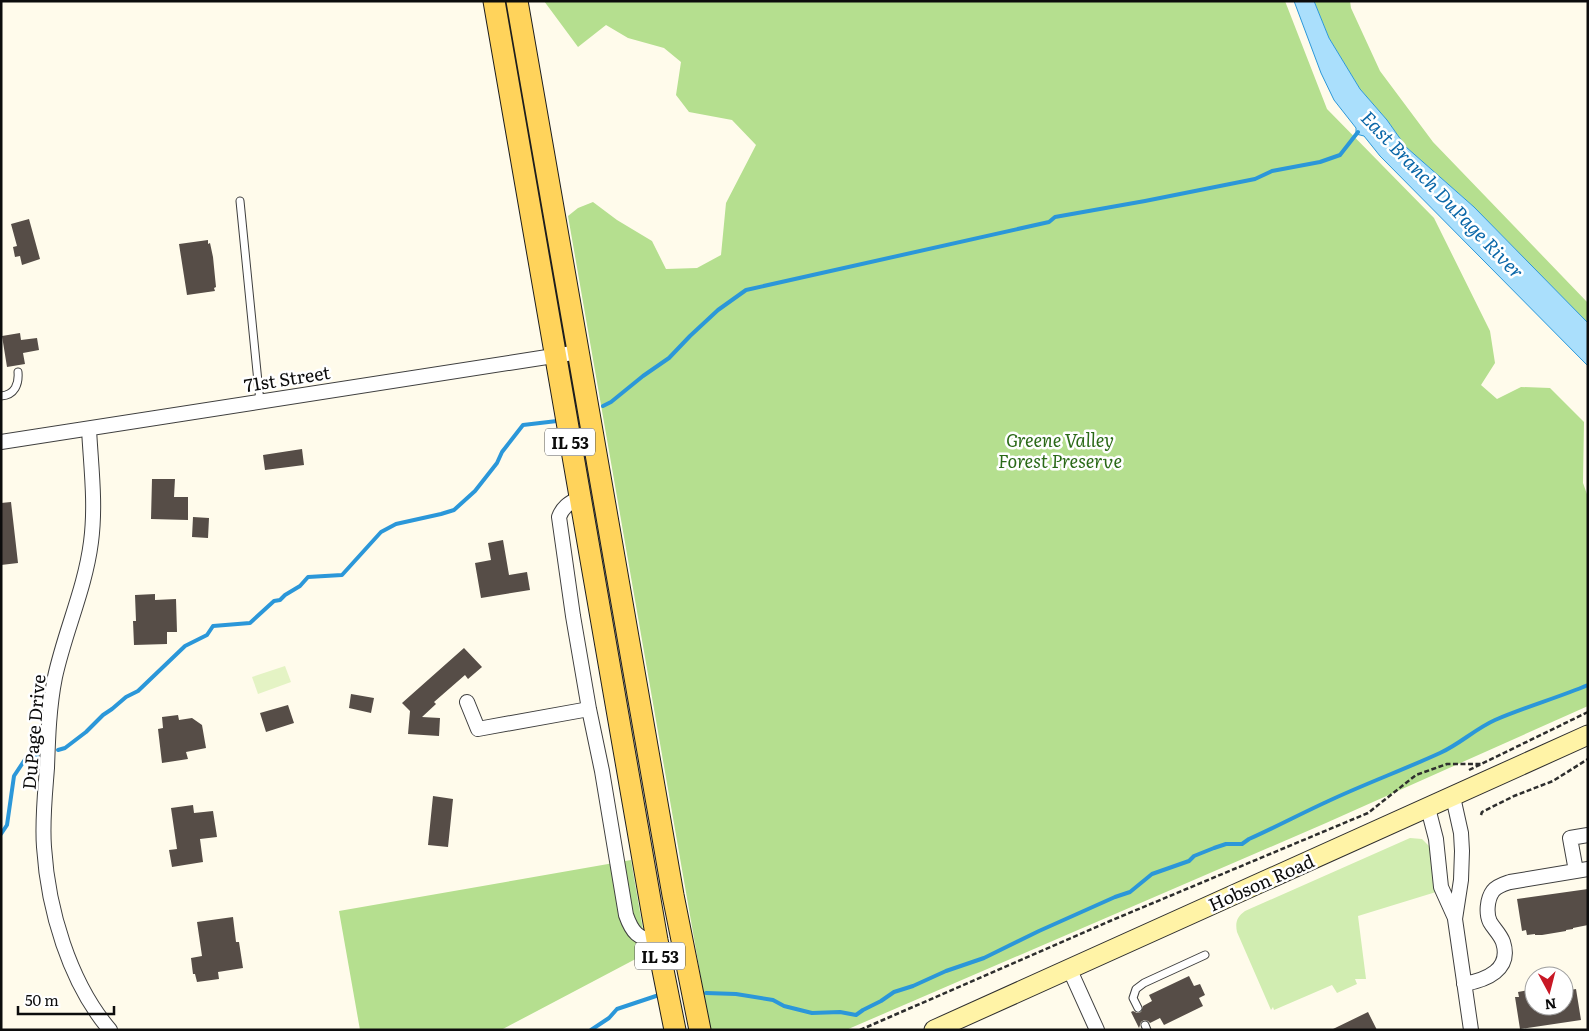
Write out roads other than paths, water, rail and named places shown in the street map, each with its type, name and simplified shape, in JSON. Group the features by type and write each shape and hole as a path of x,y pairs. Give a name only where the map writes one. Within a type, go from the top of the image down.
{"main road":[{"name":"IL 53","path":"494,1 657,940 675,1030"},
{"name":"IL 53","path":"517,1 673,895 700,1030"},
{"name":"Hobson Road","path":"939,1029 1069,968 1588,735"}],"street":[{"name":"71st Street","path":"1,442 578,352"},
{"name":"DuPage Drive","path":"89,429 94,497 91,541 84,581 62,651 52,695 44,847 53,910 67,952 86,993 110,1030"},
{"path":"580,497 568,504 562,510 559,517 589,709 602,771 626,915 633,930 640,938 657,940"},
{"path":"467,702 478,729 589,709"},
{"path":"1453,797 1461,833 1462,850 1461,880 1456,919 1471,1030"},
{"path":"1428,808 1436,839 1441,887 1456,919"},
{"path":"1464,984 1488,978 1496,972 1502,963 1504,954 1503,943 1490,921 1488,911 1492,892 1500,885 1510,882 1582,870 1570,838 1588,835"},
{"path":"1069,968 1097,1030"}],"lane":[{"path":"240,201 260,402"},
{"path":"1,396 12,393 18,384 18,372"},
{"path":"1138,1008 1133,998 1136,988 1204,955"}],"water":[{"name":"East Branch DuPage River","path":"1294,1 1314,1 1329,38 1360,89 1387,120 1406,147 1474,207 1588,323 1588,366 1380,156 1364,136 1356,134 1356,128 1334,100 1321,73"}],"waterway":[{"name":"East Branch DuPage River","path":"603,406 669,358 718,310 746,290 1049,222 1055,217 1255,179 1272,171 1320,162 1340,155 1358,132"},
{"path":"58,750 65,748 126,697 138,691 185,646 207,635 213,626 250,623 274,601 280,600 300,586 308,577 342,575 381,532 396,524 454,510 475,491 523,425 557,421"},
{"path":"706,993 736,994 773,1000 784,1006 812,1013 840,1012 856,1015 894,992 984,958 1039,931 1130,892 1152,874 1189,861 1194,856 1214,848 1226,844 1242,844 1324,803 1440,753 1495,720 1588,685"},
{"path":"1,834 7,825 14,776 26,758 37,756"},
{"path":"591,1030 609,1018 617,1009 656,996"}],"park label":[{"name":"Greene Valley Forest Preserve","path":"1060,449"}]}
